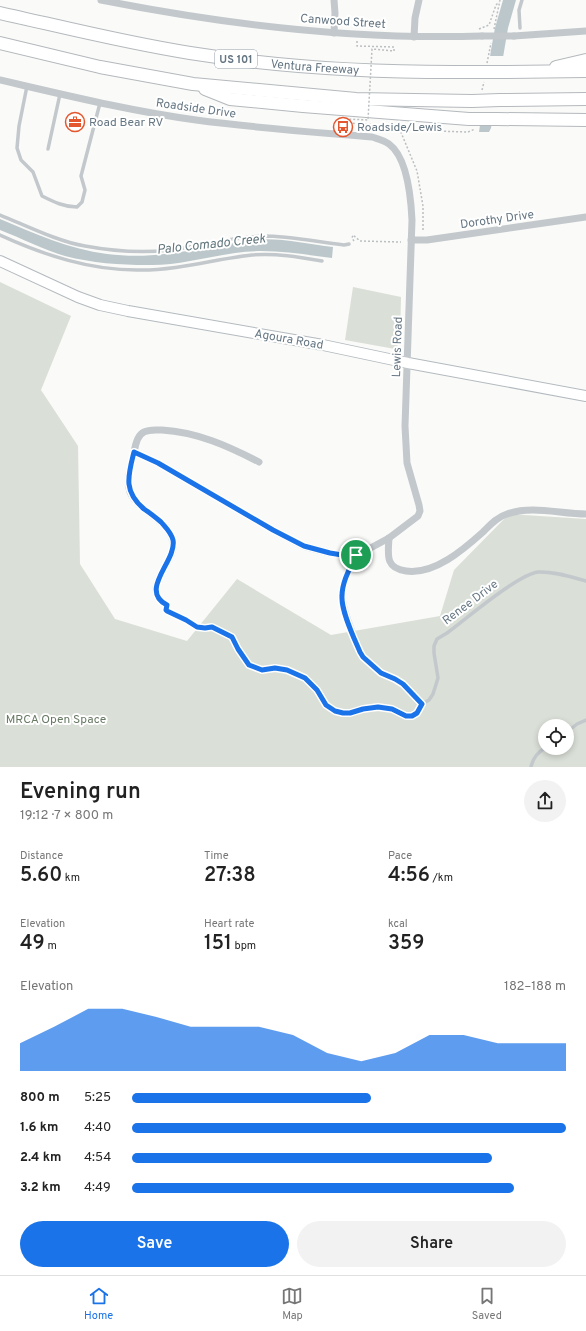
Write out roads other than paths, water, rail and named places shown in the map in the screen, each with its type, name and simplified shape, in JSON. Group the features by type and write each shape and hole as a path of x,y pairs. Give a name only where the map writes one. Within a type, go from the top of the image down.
{"highway":[{"name":"Ventura Freeway","path":"0,13 108,38 190,53 330,69 422,72 586,71"},
{"name":"US 101","path":"0,43 100,67 193,84 356,99 472,101 586,99"},
{"path":"536,72 586,60"},
{"path":"193,84 230,99 473,123 498,119 586,120"}],"main road":[{"name":"Agoura Road","path":"0,261 78,297 100,305 128,312 324,345 408,363 586,396"}],"street":[{"name":"Canwood Street","path":"101,0 157,11 235,23 334,33 414,37 514,36 586,31"},
{"path":"334,0 334,33"},
{"path":"414,37 415,18 419,0"},
{"name":"Roadside Drive","path":"0,80 100,103 195,120 270,129 372,137 390,144"},
{"name":"Lewis Road","path":"389,538 414,520 420,511 407,463 405,426 411,240 410,192 400,159 390,144"},
{"name":"Dorothy Drive","path":"411,240 427,240 586,217"},
{"path":"167,605 162,603 159,599 156,586 173,550 171,533 155,516 134,499 130,492 129,486 130,469 139,437 143,432 151,430 171,431 196,435 230,448 258,462"},
{"path":"134,452 158,463 273,530 304,546 348,556 356,555 389,538 389,560 392,565 403,570 413,572 424,571 433,567 466,547 499,517 506,514 525,510 586,514"},
{"path":"356,555 346,577 342,596 343,606 360,652"}],"lane":[{"path":"520,28 519,10 522,0"},
{"path":"27,86 19,126 17,148 21,160 33,172 42,196 55,203 68,207 77,207 82,202 85,190 81,176 100,103"},
{"path":"48,149 60,94"},
{"path":"0,215 83,246 108,249 149,251 170,250 241,238 263,236 344,245 349,244"},
{"path":"0,235 50,256 78,263 123,269 150,270 182,267 220,259 254,255 295,257 322,261"},
{"name":"Renee Drive","path":"360,652 363,657 381,673 403,684 422,704 429,700 433,694 438,678 434,653 434,646 437,639 511,585 529,574 547,572 586,581"},
{"path":"574,726 586,720"},
{"path":"531,767 533,760 538,754"}],"place":[{"name":"Road Bear RV","path":"75,122"},
{"name":"Roadside/Lewis","path":"343,127"}],"water label":[{"name":"Palo Comado Creek","path":"211,243"}],"park label":[{"name":"MRCA Open Space","path":"56,719"}]}
